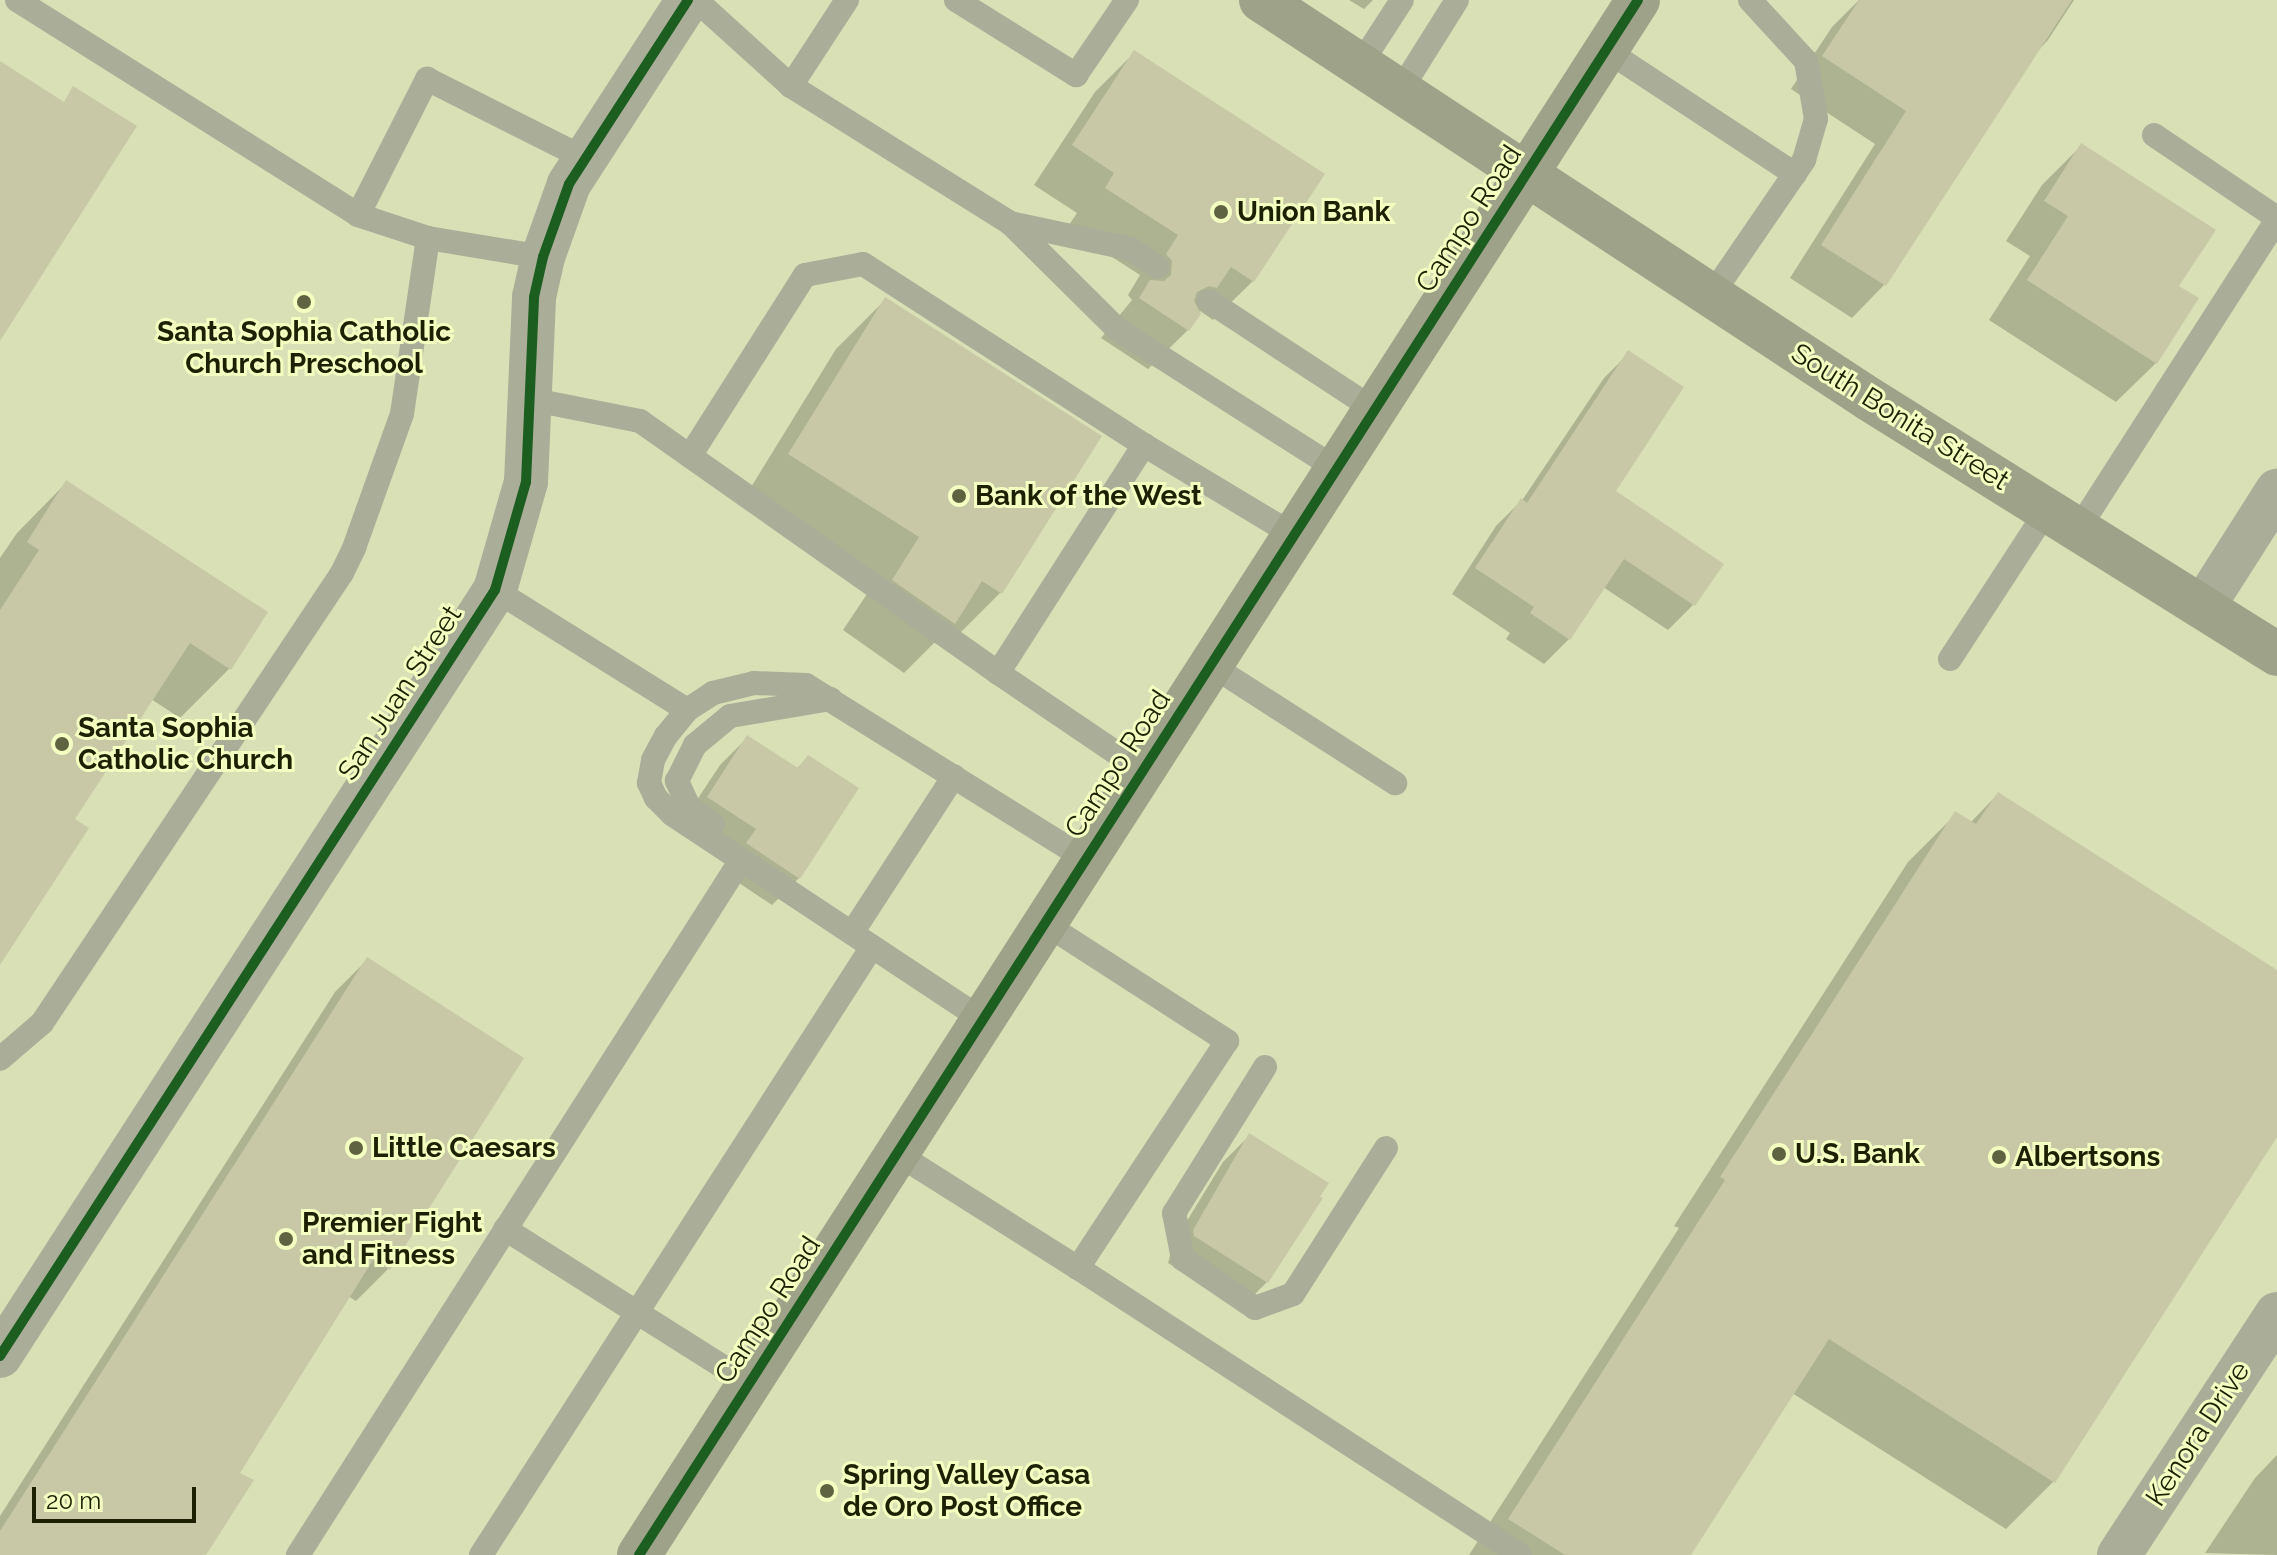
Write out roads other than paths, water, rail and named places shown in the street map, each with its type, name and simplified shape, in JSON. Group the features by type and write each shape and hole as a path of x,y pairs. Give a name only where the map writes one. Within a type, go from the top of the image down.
{"main road":[{"name":"South Bonita Street","path":"1261,0 1711,296 2277,654"},
{"name":"Campo Road","path":"639,1555 1635,1"}],"street":[{"name":"San Juan Street","path":"0,1356 495,590 526,482 534,297 543,257 569,184 688,0"},
{"path":"2203,607 2277,491"},
{"name":"Kenora Drive","path":"2119,1555 2276,1318"}],"lane":[{"path":"17,0 358,215 428,238 543,257"},
{"path":"696,0 791,86 1010,223 1117,329 1337,469"},
{"path":"791,86 847,0"},
{"path":"956,0 1076,75 1127,0"},
{"path":"1360,65 1402,0"},
{"path":"1400,91 1457,0"},
{"path":"1711,296 1804,160 1816,119 1806,61 1750,0"},
{"path":"1606,50 1795,174"},
{"path":"358,215 427,79 586,159"},
{"path":"1950,659 2062,520 2277,218 2154,135"},
{"path":"1010,223 1131,249 1158,267"},
{"path":"2,1053 42,1023 342,573 354,548 402,414 428,238"},
{"path":"690,456 805,275 863,264 1144,445 1294,535"},
{"path":"1209,301 1375,410"},
{"path":"529,399 640,421 1143,771"},
{"path":"998,673 1144,445"},
{"path":"495,590 687,710"},
{"path":"1211,665 1395,783"},
{"path":"856,927 741,860 672,814 656,798 649,783 653,760 666,736 687,710 713,693 754,683 806,685 1086,859"},
{"path":"831,699 730,716 695,745 677,781 689,807 856,927 872,947 983,1020"},
{"path":"856,927 954,776"},
{"path":"298,1555 741,860"},
{"path":"1044,923 1227,1041 1078,1268"},
{"path":"481,1555 635,1311 872,947"},
{"path":"1265,1067 1174,1213 1183,1259 1255,1308 1293,1294 1386,1148"},
{"path":"896,1153 1520,1555"},
{"path":"505,1229 749,1383"}],"place":[{"name":"Union Bank","path":"1221,212"},
{"name":"Santa Sophia Catholic Church Preschool","path":"304,302"},
{"name":"Bank of the West","path":"959,496"},
{"name":"Santa Sophia Catholic Church","path":"62,744"},
{"name":"Little Caesars","path":"356,1148"},
{"name":"U.S. Bank","path":"1779,1154"},
{"name":"Albertsons","path":"1999,1157"},
{"name":"Premier Fight and Fitness","path":"286,1239"},
{"name":"Spring Valley Casa de Oro Post Office","path":"827,1491"}]}
